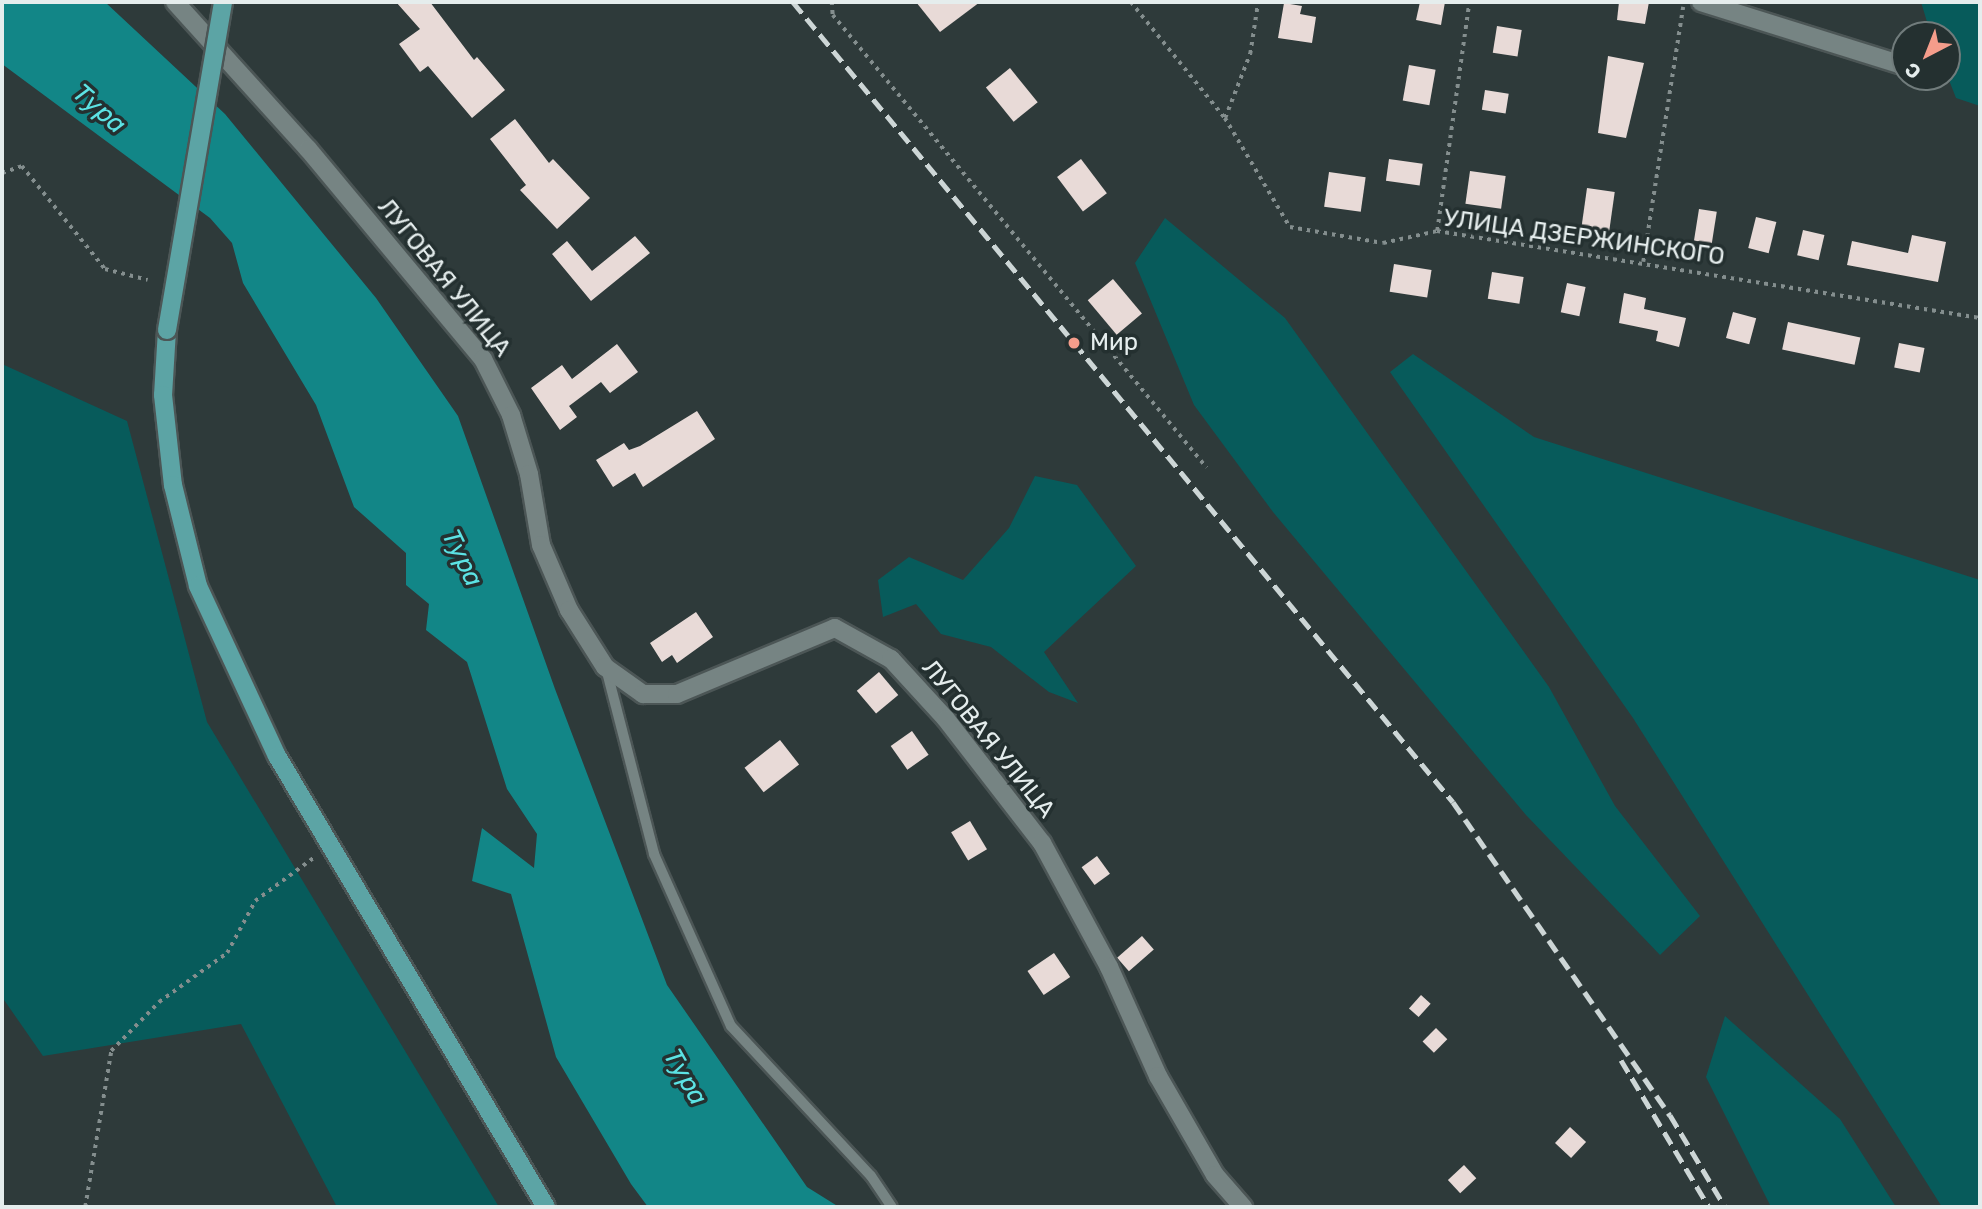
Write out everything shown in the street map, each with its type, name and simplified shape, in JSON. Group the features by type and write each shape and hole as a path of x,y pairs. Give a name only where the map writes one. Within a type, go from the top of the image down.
{"main road":[{"path":"223,2 167,330 163,395 171,472 198,586 276,756 546,1207"}],"street":[{"name":"ЛУГОВАЯ УЛИЦА","path":"175,2 308,149 483,359 514,427 529,474 541,545 569,610 606,667 643,694 677,694 835,628 891,659 946,719 1042,843 1109,967 1158,1076 1215,1175 1242,1207"},
{"path":"1701,2 1891,61"}],"lane":[{"path":"606,667 654,854 731,1026 871,1176 892,1207"}],"path":[{"path":"832,2 833,15 841,25 1207,468"},
{"name":"УЛИЦА ДЗЕРЖИНСКОГО","path":"1131,2 1225,118 1290,227 1383,243 1437,231 1980,318"},
{"path":"1225,118 1250,54 1258,2"},
{"path":"1437,231 1469,2"},
{"path":"1643,262 1684,2"},
{"path":"2,173 22,166 105,269 148,280"},
{"path":"85,1207 111,1051 159,1002 227,953 255,901 330,846"}],"shaded area":[{"path":"1921,2 1980,2 1980,106 1956,98 1953,91 1961,91 1961,21 1927,21"},
{"path":"1165,218 1285,318 1549,687 1615,806 1700,916 1660,955 1526,815 1273,512 1194,405 1135,263"},
{"path":"1413,354 1534,437 1980,580 1980,1207 1942,1207 1633,718 1390,372"},
{"path":"2,364 127,421 207,722 499,1207 337,1207 241,1024 43,1056 2,997"},
{"path":"1035,476 1077,485 1136,566 1044,652 1078,703 1049,692 991,647 941,634 916,604 883,617 878,580 909,557 963,580 1009,528"},
{"path":"1725,1016 1840,1119 1896,1207 1771,1207 1706,1077"}],"water":[{"name":"Тура","path":"2,2 105,2 225,114 376,298 458,416 555,689 667,985 807,1187 839,1207 648,1207 631,1184 556,1057 511,894 472,881 482,828 534,868 537,834 507,789 467,662 426,630 429,604 406,585 406,553 354,507 316,405 243,283 232,243 210,218 2,64"}],"building":[{"path":"396,2 430,2 474,60 477,57 505,90 472,118 428,66 420,72 399,44 420,29"},
{"path":"916,2 980,2 940,32"},
{"path":"1420,2 1445,2 1441,25 1416,20"},
{"path":"1619,2 1649,2 1645,24 1617,20"},
{"path":"1284,3 1302,6 1300,14 1316,17 1312,43 1278,38"},
{"path":"1497,26 1522,30 1517,57 1493,53"},
{"path":"1608,56 1644,63 1626,138 1598,133"},
{"path":"1409,65 1436,70 1429,105 1403,100"},
{"path":"1010,68 1038,102 1014,122 986,88"},
{"path":"1485,90 1509,94 1506,114 1482,110"},
{"path":"515,119 549,163 553,159 590,198 557,229 520,190 526,185 490,139"},
{"path":"1081,159 1107,193 1083,211 1057,177"},
{"path":"1389,159 1423,164 1420,186 1386,181"},
{"path":"1470,171 1506,176 1501,209 1465,204"},
{"path":"1329,172 1366,177 1361,212 1324,207"},
{"path":"1587,188 1615,192 1609,233 1581,230"},
{"path":"1699,209 1717,212 1712,243 1694,241"},
{"path":"1756,217 1776,222 1769,253 1748,248"},
{"path":"1803,230 1824,235 1819,260 1797,255"},
{"path":"1912,235 1946,242 1938,282 1847,265 1852,241 1908,253"},
{"path":"635,236 650,253 591,301 552,254 567,241 592,271"},
{"path":"1394,264 1432,270 1427,298 1390,292"},
{"path":"1492,272 1524,277 1519,304 1488,299"},
{"path":"1113,279 1142,313 1117,335 1088,300"},
{"path":"1567,283 1586,287 1579,316 1561,312"},
{"path":"1624,293 1646,298 1644,309 1686,318 1679,347 1656,341 1658,331 1619,323"},
{"path":"1733,312 1756,318 1749,344 1726,338"},
{"path":"1788,322 1860,337 1855,365 1782,349"},
{"path":"1899,343 1925,348 1920,373 1894,368"},
{"path":"617,344 638,372 610,393 601,382 569,406 577,417 560,430 531,388 562,365 572,379"},
{"path":"697,411 715,439 643,487 635,473 613,487 596,460 624,443 629,450 640,446"},
{"path":"696,612 713,637 677,663 672,655 662,662 650,643"},
{"path":"879,672 898,695 876,714 857,691"},
{"path":"912,731 929,755 907,770 891,746"},
{"path":"780,740 799,764 764,792 745,768"},
{"path":"970,821 987,849 968,861 951,832"},
{"path":"1097,856 1110,874 1095,885 1082,867"},
{"path":"1142,936 1154,950 1129,971 1117,958"},
{"path":"1054,953 1070,977 1044,995 1027,971"},
{"path":"1421,995 1431,1004 1419,1017 1409,1008"},
{"path":"1436,1028 1447,1039 1434,1053 1423,1041"},
{"path":"1570,1127 1586,1142 1571,1158 1555,1143"},
{"path":"1464,1165 1476,1178 1460,1193 1448,1180"}],"railway":[{"path":"793,2 1453,802 1670,1115 1725,1207"},
{"path":"1621,1060 1709,1207"}],"place":[{"name":"Мир","path":"1074,343"}]}
